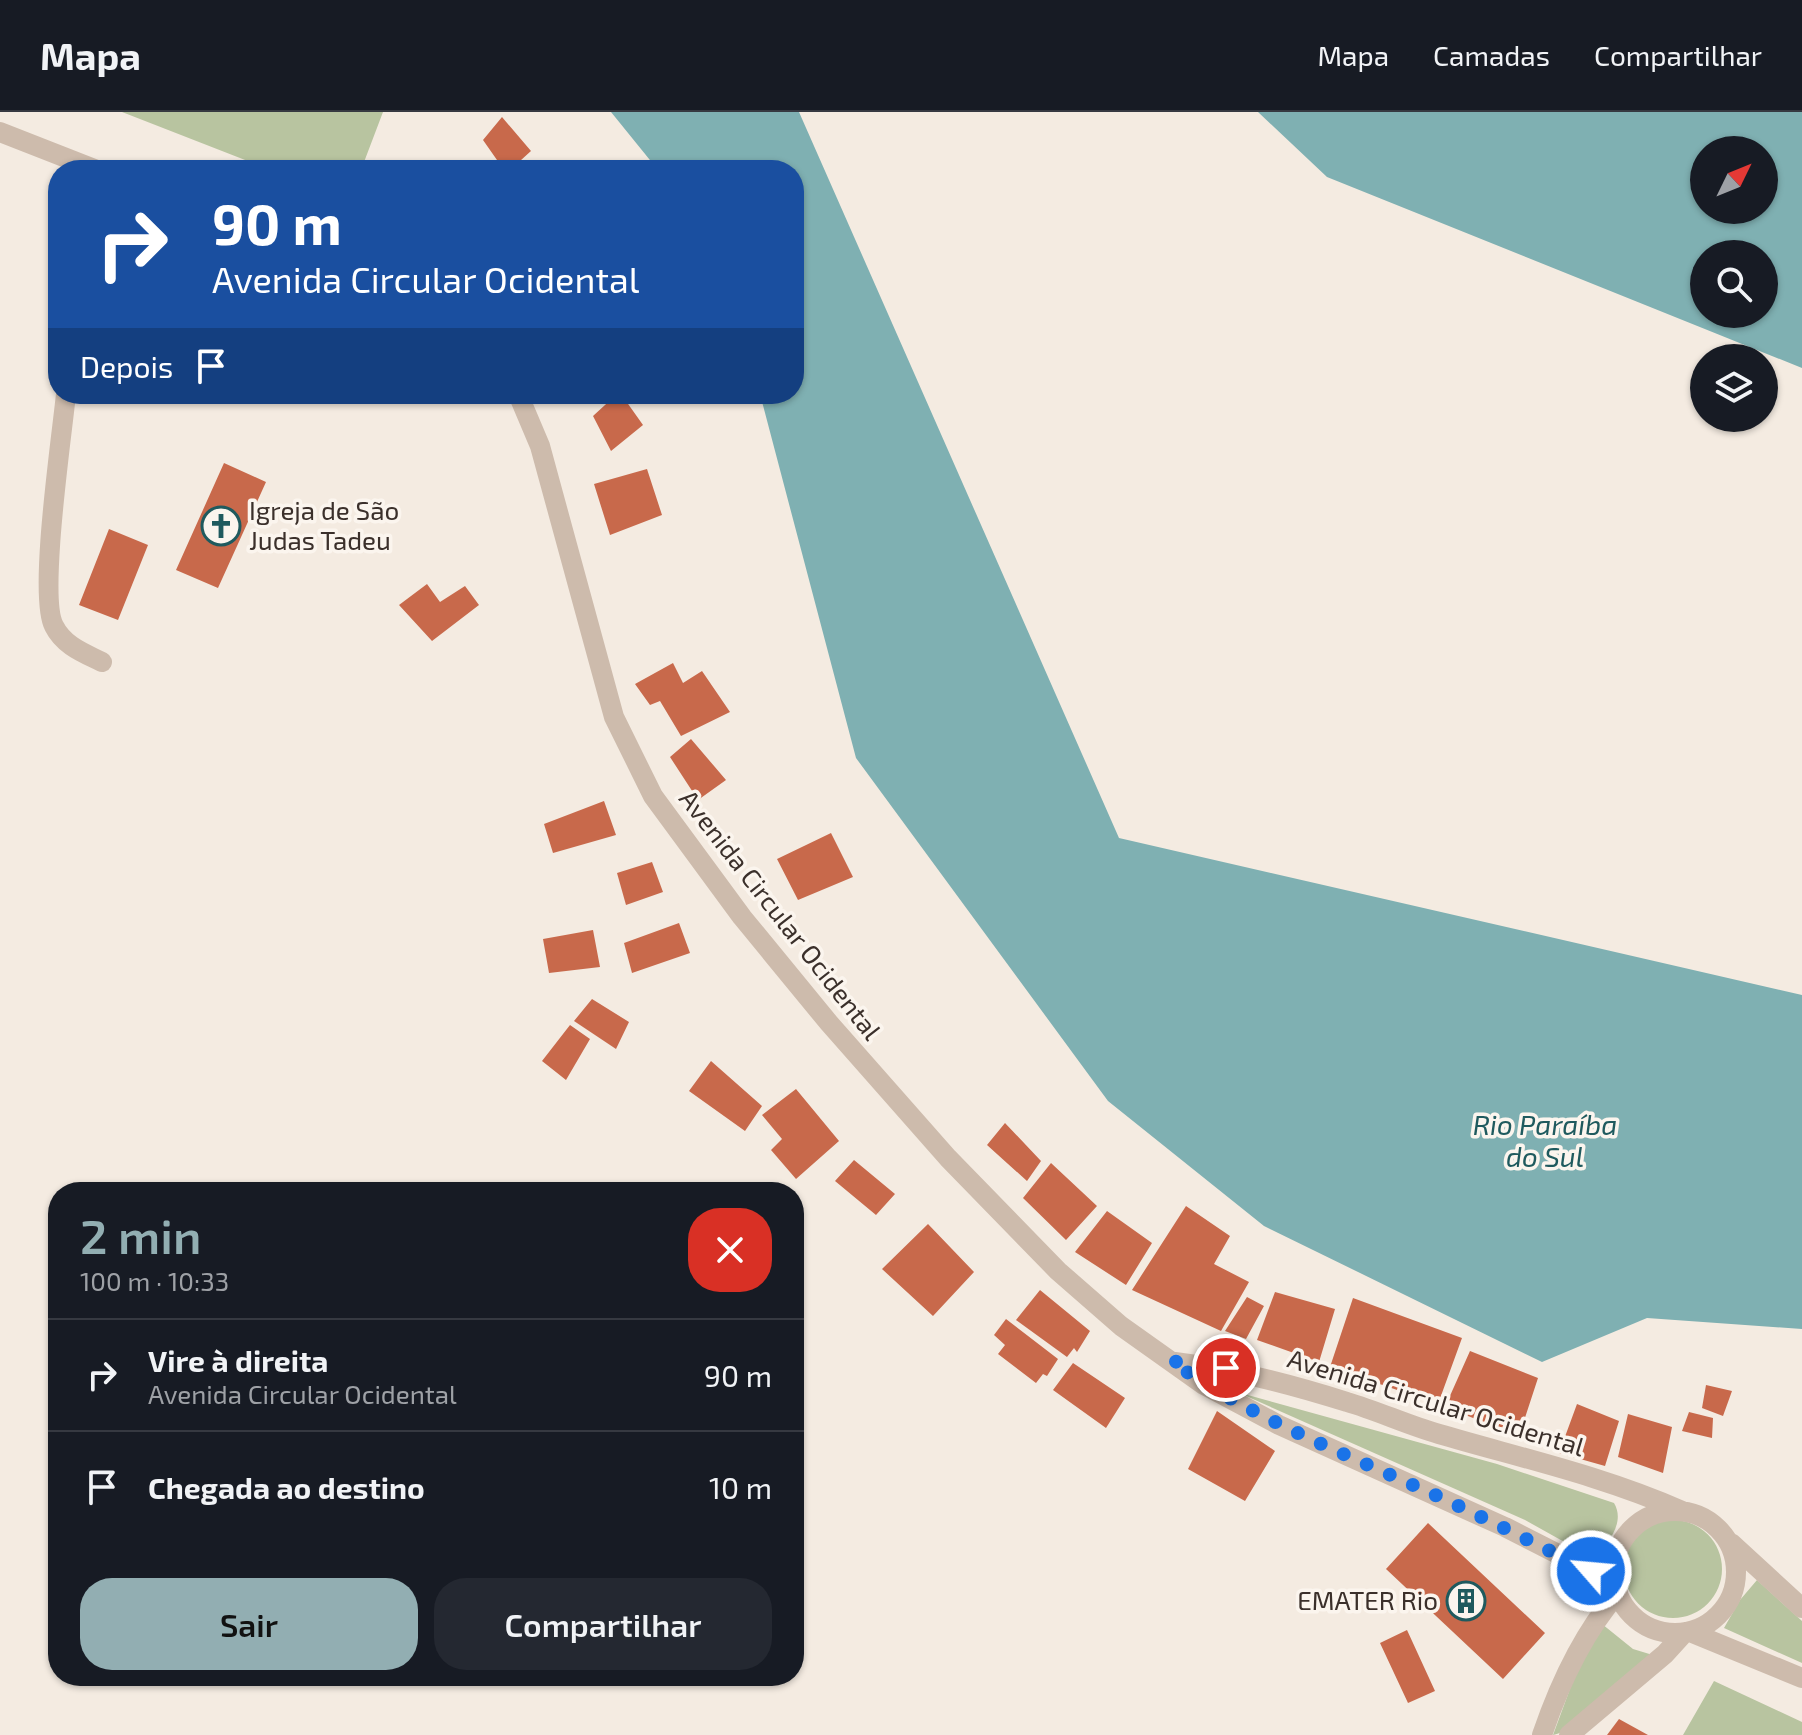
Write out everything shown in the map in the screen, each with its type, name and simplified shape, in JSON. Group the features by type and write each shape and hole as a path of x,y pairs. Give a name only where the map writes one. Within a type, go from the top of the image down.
{"street":[{"path":"0,132 71,160"},
{"path":"65,404 49,581 53,624 68,645 102,662"},
{"name":"Avenida Circular Ocidental","path":"522,404 540,446 614,717 653,796 742,917 829,1023 948,1158 1058,1271 1121,1326 1204,1385 1279,1425 1505,1527 1616,1588"},
{"name":"Avenida Circular Ocidental","path":"1171,1361 1226,1368 1347,1402 1438,1434 1507,1451 1637,1491 1682,1511"},
{"path":"1542,1735 1569,1670 1616,1588 1617,1550 1636,1524 1650,1515 1682,1511 1700,1516 1716,1526 1802,1608"},
{"path":"1616,1588 1633,1616 1644,1624 1671,1633 1705,1626 1718,1616 1732,1595 1737,1572 1735,1555 1728,1540"},
{"path":"1687,1632 1802,1678"},
{"path":"1569,1735 1687,1632"}],"green space":[{"path":"122,112 383,112 365,160 245,160"},
{"path":"1237,1392 1497,1464 1614,1503 1618,1518 1616,1526 1609,1540 1593,1558 1525,1520"},
{"path":"1673,1520 1692,1524 1708,1534 1718,1550 1722,1569 1718,1588 1708,1604 1692,1614 1673,1618 1654,1614 1638,1604 1628,1588 1624,1569 1628,1550 1638,1534 1654,1524"},
{"path":"1757,1580 1802,1621 1802,1663 1724,1628 1740,1600"},
{"path":"1602,1624 1633,1649 1656,1656 1576,1724 1553,1735 1574,1678"},
{"path":"1714,1681 1802,1722 1802,1735 1683,1735"}],"water":[{"name":"Rio Paraíba do Sul","path":"611,112 799,112 1119,838 1802,995 1802,1329 1647,1318 1542,1362 1264,1226 1108,1101 856,758 763,404 804,404 804,160 650,160"},
{"path":"1258,112 1802,112 1802,368 1778,358 1778,344 1742,344 1703,328 1778,328 1778,240 1690,240 1690,323 1327,177"}],"building":[{"path":"502,117 531,151 521,160 497,160 483,140"},
{"path":"606,404 628,404 643,425 611,451 593,416"},
{"name":"Igreja de São Judas Tadeu","path":"224,463 266,482 218,588 176,570"},
{"path":"647,469 662,515 610,535 594,484"},
{"path":"109,529 148,545 118,620 79,605"},
{"path":"427,584 440,602 465,586 479,605 432,641 399,605"},
{"path":"673,663 683,683 702,671 730,712 681,736 660,701 650,705 635,684"},
{"path":"691,739 726,780 698,800 670,757"},
{"path":"604,801 616,835 553,853 544,824"},
{"path":"831,833 853,877 798,900 777,859"},
{"path":"652,862 663,892 626,905 617,873"},
{"path":"679,923 690,953 632,973 624,943"},
{"path":"593,930 600,967 549,973 543,939"},
{"path":"592,999 629,1022 616,1049 574,1021"},
{"path":"570,1025 590,1039 566,1080 542,1061"},
{"path":"711,1061 762,1106 745,1131 689,1091"},
{"path":"796,1089 839,1141 796,1179 771,1150 782,1139 762,1115"},
{"path":"1005,1123 1041,1161 1027,1181 987,1145"},
{"path":"854,1160 895,1194 876,1215 835,1181"},
{"path":"1051,1163 1097,1206 1066,1240 1023,1198"},
{"path":"1186,1206 1230,1236 1214,1264 1249,1282 1221,1331 1132,1290"},
{"path":"1107,1211 1152,1243 1126,1285 1075,1252"},
{"path":"928,1224 974,1272 933,1316 882,1269"},
{"path":"1040,1290 1090,1331 1077,1352 1074,1348 1067,1357 1016,1320"},
{"path":"1275,1292 1335,1309 1319,1362 1257,1340"},
{"path":"1247,1297 1264,1306 1246,1339 1225,1331"},
{"path":"1353,1298 1462,1338 1438,1404 1330,1367"},
{"path":"1006,1319 1058,1359 1047,1376 1043,1374 1036,1383 998,1354 1005,1345 994,1335"},
{"path":"1470,1351 1538,1378 1519,1436 1445,1407"},
{"path":"1073,1363 1125,1398 1106,1428 1053,1390"},
{"path":"1706,1385 1732,1391 1723,1416 1702,1408"},
{"path":"1577,1404 1619,1421 1605,1466 1559,1453"},
{"path":"1217,1411 1275,1451 1245,1501 1188,1469"},
{"path":"1689,1412 1713,1418 1712,1438 1682,1431"},
{"path":"1628,1414 1672,1427 1663,1473 1618,1457"},
{"name":"EMATER Rio","path":"1428,1523 1545,1633 1503,1679 1386,1569"},
{"path":"1407,1630 1435,1691 1408,1703 1380,1643"},
{"path":"1619,1719 1648,1735 1607,1735"}],"place":[{"name":"Igreja de São Judas Tadeu","path":"221,526"},
{"name":"EMATER Rio","path":"1466,1601"}],"route":[{"path":"1226,1368 1171,1361 1204,1385 1279,1425 1535,1541 1591,1571"}]}
